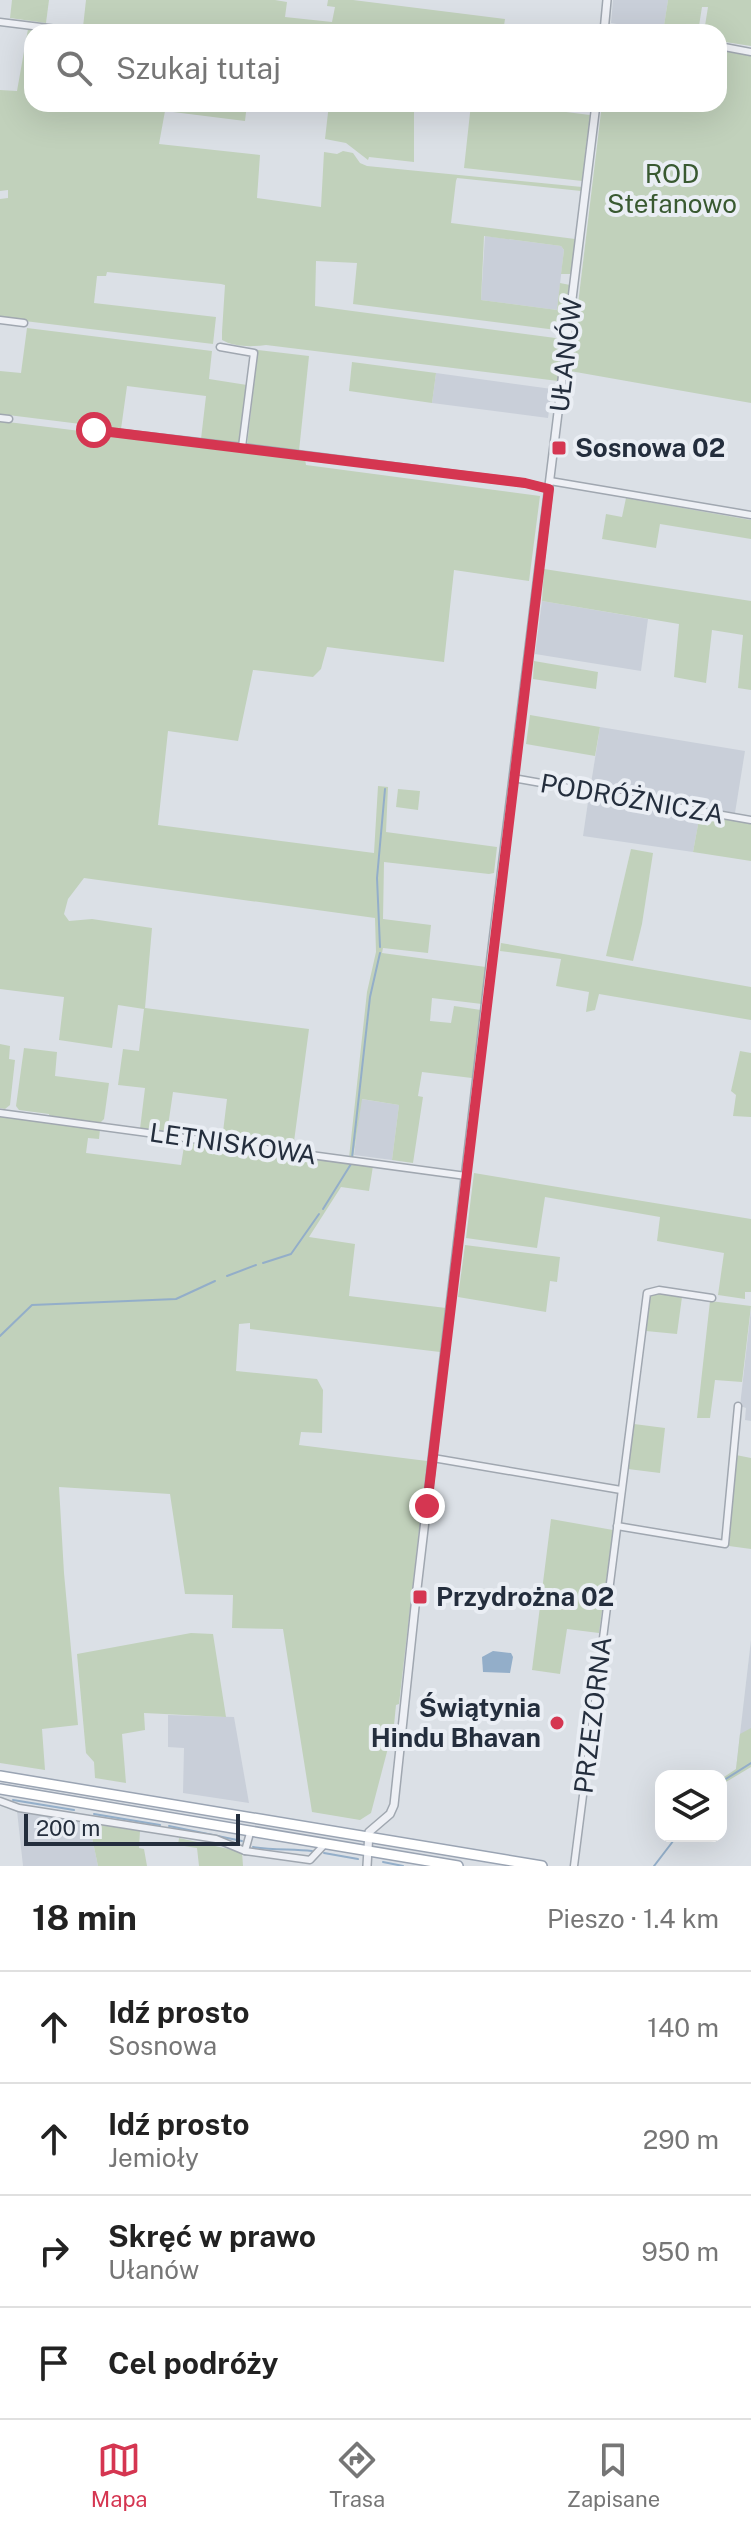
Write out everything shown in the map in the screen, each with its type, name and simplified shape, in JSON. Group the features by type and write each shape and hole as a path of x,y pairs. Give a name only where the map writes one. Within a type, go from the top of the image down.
{"main road":[{"path":"0,1776 542,1866"},
{"path":"4,1790 458,1866"}],"street":[{"path":"605,24 607,0"},
{"path":"0,22 24,25"},
{"path":"727,48 751,52"},
{"name":"UŁANÓW","path":"369,1836 370,1830 390,1814 394,1805 513,778 595,112"},
{"path":"0,320 24,323"},
{"path":"220,347 254,353 242,447"},
{"path":"0,418 9,419"},
{"path":"94,430 550,485 751,515"},
{"name":"PODRÓŻNICZA","path":"513,778 751,820"},
{"name":"LETNISKOWA","path":"0,1113 466,1176"},
{"name":"PRZEZORNA","path":"574,1866 647,1293 659,1290 712,1298"},
{"path":"617,1526 725,1544 738,1406"},
{"path":"433,1458 621,1490"},
{"path":"4,1790 2,1802 19,1808 216,1839 245,1851 310,1860 324,1845"},
{"path":"245,1851 250,1833"},
{"path":"367,1866 369,1836"}],"shaded area":[{"path":"613,0 668,0 664,24 611,23"},
{"path":"485,236 561,246 564,250 557,310 481,300"},
{"path":"436,373 552,389 548,418 432,403"},
{"path":"542,601 648,619 641,671 535,654"},
{"path":"600,727 745,751 735,813 590,790"},
{"path":"589,795 700,814 693,852 583,836"},
{"path":"361,1099 399,1105 392,1160 354,1155"},
{"path":"751,1309 751,1421 745,1420 746,1408 740,1406"},
{"path":"751,1640 751,1761 736,1770 740,1734"},
{"path":"168,1715 234,1717 249,1803 183,1793 184,1748 168,1747"},
{"path":"17,1811 89,1823 98,1866 23,1866"}],"green space":[{"path":"12,0 49,0 46,23 10,18"},
{"path":"86,0 275,0 287,2 285,17 332,22 335,7 327,6 328,0 353,0 505,19 504,24 83,24"},
{"path":"668,0 751,0 751,46 727,42 727,24 705,24 708,7 702,7 699,24 664,24"},
{"path":"24,52 24,112 165,112 159,144 260,155 257,198 321,207 324,152 337,154 343,151 353,153 360,163 367,166 582,187 581,191 457,178 456,181 451,223 575,239 571,274 561,274 564,250 561,246 484,236 481,300 557,310 560,283 570,285 564,331 353,304 357,263 316,261 315,306 563,339 558,381 266,345 232,344 222,340 225,285 221,284 107,272 106,276 97,276 94,303 216,317 213,344 0,318 0,199 8,198 8,190 0,191 0,90 17,91"},
{"name":"ROD Stefanowo","path":"727,52 751,56 751,403 570,371 601,112 727,112"},
{"path":"173,112 246,112 245,121"},
{"path":"328,112 414,112 414,162 369,157 368,160 346,143 325,139"},
{"path":"470,112 590,115 582,181 464,168"},
{"path":"27,328 212,351 209,379 247,385 240,444 201,439 206,396 127,386 121,429 0,414 0,371 21,373"},
{"path":"258,350 309,356 299,451 247,445"},
{"path":"352,362 436,373 432,403 349,391"},
{"path":"0,421 305,459 306,465 540,496 529,581 454,570 444,662 327,647 321,669 313,677 253,670 238,741 168,731 158,825 374,853 378,786 388,787 386,832 497,847 494,873 489,874 384,862 383,919 431,925 428,953 383,948 382,953 486,967 482,1004 432,998 430,1021 451,1023 454,1006 481,1010 472,1078 422,1072 418,1096 423,1097 413,1163 392,1160 399,1105 362,1099 353,1158 349,1158 367,992 376,952 375,918 84,878 68,899 64,914 69,921 92,919 152,928 145,1008 309,1029 293,1149 222,1140 227,1099 173,1092 167,1133 140,1129 145,1088 118,1085 123,1049 139,1051 144,1009 118,1005 112,1048 59,1040 64,997 0,989"},
{"path":"626,498 751,520 751,539 660,524 656,548 602,539 606,514 622,517"},
{"path":"544,569 751,601 751,690 738,688 743,635 712,630 706,683 674,677 679,624 542,601"},
{"path":"534,661 598,672 596,689 533,679"},
{"path":"530,715 600,727 595,756 526,744"},
{"path":"398,789 420,791 418,810 396,807"},
{"path":"700,814 751,823 751,861 693,852"},
{"path":"631,849 653,853 633,961 606,956"},
{"path":"501,943 751,987 751,1020 599,994 595,1010 586,1012 589,992 556,986 561,959 500,951"},
{"path":"0,1044 10,1046 9,1059 15,1060 10,1105 5,1109 0,1108"},
{"path":"24,1048 57,1052 55,1076 109,1083 104,1119 100,1123 19,1110 16,1106"},
{"path":"740,1051 751,1053 751,1117 733,1116 736,1095 731,1091"},
{"path":"0,1115 100,1129 99,1139 88,1138 86,1153 181,1165 185,1140 373,1166 369,1191 341,1187 309,1237 355,1244 349,1296 446,1308 440,1352 250,1329 250,1323 239,1324 236,1371 317,1379 323,1390 322,1433 301,1432 299,1445 427,1461 399,1704 396,1705 394,1725 371,1813 360,1820 312,1812 283,1629 232,1628 233,1595 185,1594 170,1494 59,1487 78,1725 42,1729 45,1770 0,1763"},
{"path":"474,1173 751,1219 751,1292 745,1292 745,1299 718,1295 724,1253 657,1241 660,1217 545,1197 537,1248 466,1238"},
{"path":"465,1245 560,1257 557,1282 550,1281 546,1312 458,1297"},
{"path":"654,1293 682,1297 677,1334 646,1331 650,1296"},
{"path":"710,1301 751,1306 742,1382 715,1380 710,1418 697,1418"},
{"path":"634,1424 665,1428 660,1473 628,1469"},
{"path":"736,1455 751,1458 751,1549 729,1546"},
{"path":"551,1519 613,1530 599,1633 567,1629 560,1674 532,1670"},
{"path":"191,1633 213,1634 226,1717 144,1713 145,1730 122,1734 126,1783 95,1778 94,1762 86,1753 77,1654"},
{"path":"751,1728 751,1767 727,1781 727,1775 736,1769 740,1734"},
{"path":"89,1823 140,1831 139,1848 144,1849 147,1866 98,1866"},
{"path":"179,1838 242,1852 243,1866 199,1866 197,1848 178,1845"}],"water":[{"path":"493,1651 511,1653 510,1673 483,1672 482,1657"}],"waterway":[{"path":"380,947 377,878 385,789"},
{"path":"352,1158 370,997 380,953"},
{"path":"323,1209 351,1164"},
{"path":"263,1263 291,1254 319,1214"},
{"path":"227,1276 256,1265"},
{"path":"0,1336 32,1305 176,1299 215,1281"},
{"path":"727,1778 751,1763"},
{"path":"13,1800 74,1810"},
{"path":"94,1814 160,1825"},
{"path":"169,1826 242,1841"},
{"path":"654,1866 672,1842"},
{"path":"253,1847 312,1851"},
{"path":"324,1853 358,1859"},
{"path":"383,1862 403,1866"}],"place":[{"name":"Sosnowa 02","path":"559,448"},
{"name":"Przydrożna 02","path":"420,1597"},
{"name":"Świątynia Hindu Bhavan","path":"557,1723"}],"route":[{"path":"94,430 525,483 549,489 427,1506"}]}
